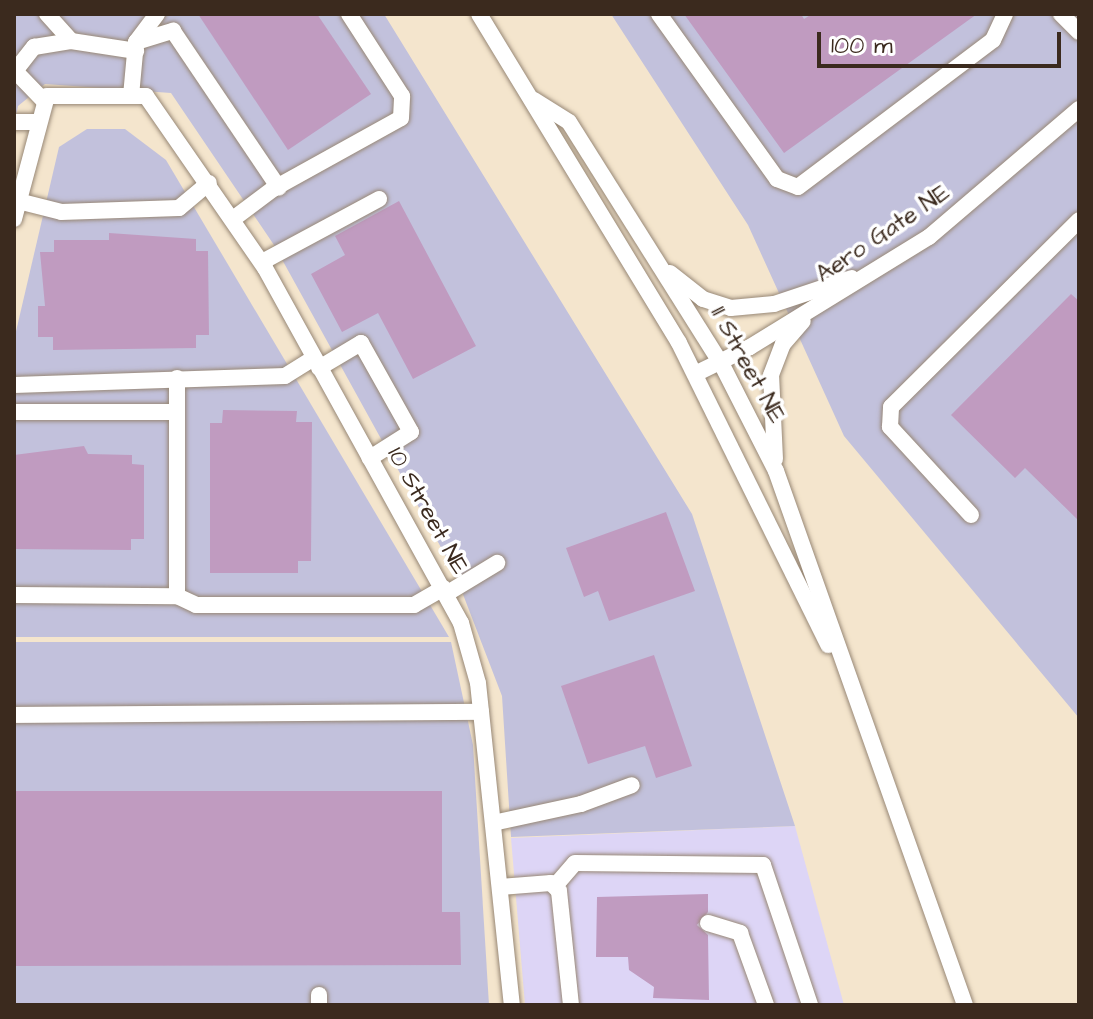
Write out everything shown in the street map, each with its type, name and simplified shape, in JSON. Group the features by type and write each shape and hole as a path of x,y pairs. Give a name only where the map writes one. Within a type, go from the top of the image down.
{"street":[{"path":"47,14 71,41"},
{"path":"157,14 136,46 138,96 46,99 15,71 34,47 71,41 136,46 173,31 279,188"},
{"path":"233,219 279,188 401,118 402,96 349,14"},
{"name":"11 Street NE","path":"479,14 534,100 547,131 598,206 695,374 851,692"},
{"path":"659,14 777,179 798,187 993,40 1005,14"},
{"path":"1061,14 1079,32"},
{"name":"10 Street NE","path":"138,96 209,183 262,262 461,623 481,712 512,1005"},
{"path":"14,219 36,122 46,99"},
{"name":"11 Street NE","path":"534,100 569,122 721,363 776,471 851,692 965,1005"},
{"name":"Aero Gate NE","path":"695,374 721,363 887,264 982,195 1079,109"},
{"path":"14,122 36,122"},
{"path":"18,201 61,212 179,208 209,183"},
{"path":"262,262 379,199"},
{"path":"971,515 890,427 891,407 1079,220"},
{"path":"662,267 703,299 731,308 774,304 887,264"},
{"path":"776,471 771,375 783,344 812,310"},
{"path":"14,385 285,376 361,343 411,432 370,458"},
{"path":"177,378 177,596"},
{"path":"14,412 177,412"},
{"path":"14,595 177,596 196,605 414,605 497,563"},
{"path":"14,715 481,712"},
{"path":"493,823 581,804 632,785"},
{"path":"500,887 555,886 575,863 763,865 810,1005"},
{"path":"555,886 571,1005"},
{"path":"708,923 740,933 766,1005"}],"path":[{"path":"719,331 736,322"},
{"path":"727,327 731,335"},
{"path":"748,372 754,383"}],"shaded area":[{"path":"14,14 384,14 692,514 795,826 511,837 502,696 454,571 274,245 171,93 45,84 18,106 14,126"},
{"path":"611,14 1079,14 1079,718 844,436 748,225"},
{"path":"87,129 125,129 166,160 449,637 14,637 14,340 59,147"},
{"path":"14,642 451,642 473,745 489,1005 14,1005"},
{"path":"795,826 844,1005 525,1005 511,838"}],"building":[{"path":"198,14 317,14 371,94 288,150"},
{"path":"684,14 801,14 804,19 812,14 977,14 784,153"},
{"path":"399,201 476,346 413,379 378,313 342,332 311,274 345,255 335,236"},
{"path":"109,233 196,239 196,251 208,251 209,335 196,335 196,348 53,350 53,337 38,337 38,306 45,306 40,252 54,252 54,240 109,240"},
{"path":"1071,294 1079,301 1079,521 1025,468 1015,478 951,415"},
{"path":"223,410 297,411 296,422 312,422 311,561 298,561 298,573 210,573 210,423 222,423"},
{"path":"84,446 88,454 132,455 132,464 144,465 144,539 131,539 131,550 14,549 14,455"},
{"path":"666,512 695,591 609,621 598,591 584,597 566,548"},
{"path":"654,655 692,766 656,778 645,746 588,764 561,686"},
{"path":"14,791 442,791 442,912 460,912 461,965 14,966"},
{"path":"708,894 708,912 697,925 708,935 709,1000 653,998 654,987 629,970 628,957 596,957 597,897"}]}
